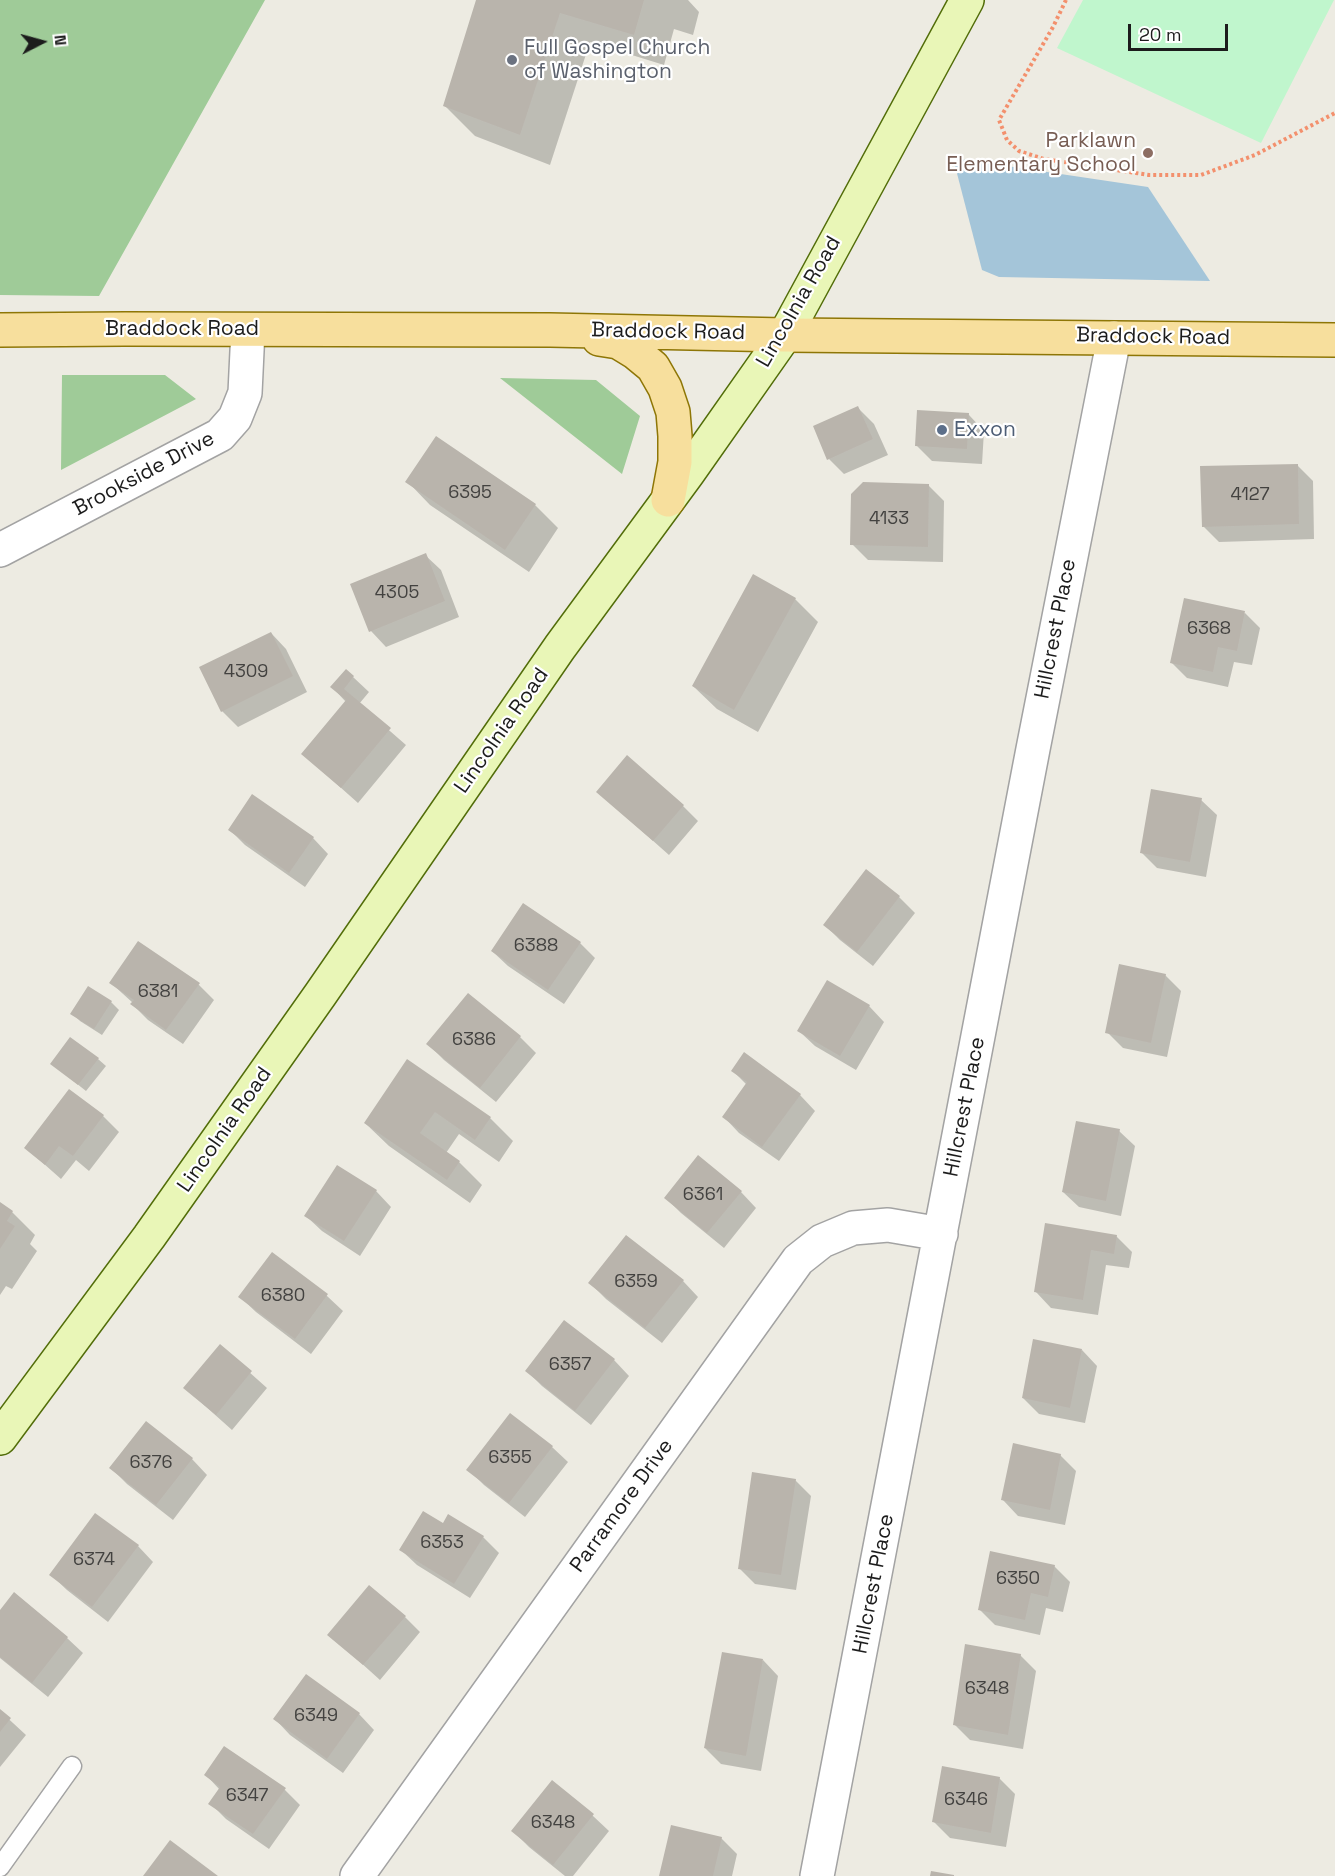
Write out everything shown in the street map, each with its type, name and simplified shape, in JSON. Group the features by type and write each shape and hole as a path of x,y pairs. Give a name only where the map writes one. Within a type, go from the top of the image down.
{"main road":[{"name":"Lincolnia Road","path":"0,1438 149,1237 320,995 560,647 785,335 968,0"},
{"name":"Braddock Road","path":"0,330 550,330 785,335 1335,340"},
{"path":"550,330 618,342 636,352 653,367 665,388 673,412 675,462 668,500"}],"street":[{"name":"Brookside Drive","path":"0,550 220,435 236,418 245,393 248,330"},
{"name":"Hillcrest Place","path":"817,1876 1114,338"},
{"name":"Parramore Drive","path":"357,1876 798,1260 822,1241 853,1228 888,1225 941,1234"}],"lane":[{"path":"0,1867 72,1767"}],"path":[{"path":"1066,0 1053,27 999,120 1007,140 1019,151 1044,159 1149,175 1201,175 1255,155 1335,113"}],"green space":[{"path":"0,0 265,0 99,296 0,295"},
{"path":"1083,0 1334,0 1261,143 1057,48"},
{"path":"62,375 165,375 196,399 61,470"},
{"path":"500,378 596,380 640,416 622,474"}],"water":[{"path":"953,158 1148,187 1210,281 999,277 982,270"}],"building":[{"path":"476,0 644,0 634,35 560,13 520,135 443,106"},
{"path":"858,406 873,439 827,460 813,426"},
{"name":"Exxon","path":"917,410 969,413 967,449 915,446"},
{"path":"436,436 536,504 505,550 405,482"},
{"path":"1298,464 1299,524 1202,527 1200,466"},
{"path":"863,482 929,484 928,547 850,545 851,494"},
{"path":"426,553 445,601 369,632 350,584"},
{"path":"753,574 796,598 734,710 692,686"},
{"path":"1184,598 1245,611 1237,651 1218,647 1213,672 1170,663"},
{"path":"271,632 293,676 221,712 199,667"},
{"path":"346,669 354,676 344,689 391,728 341,788 301,754 346,700 330,687"},
{"path":"627,755 684,805 653,841 596,792"},
{"path":"1151,789 1202,798 1190,862 1140,853"},
{"path":"252,794 314,837 289,873 228,830"},
{"path":"866,869 900,896 857,952 823,925"},
{"path":"523,903 581,942 548,990 491,951"},
{"path":"138,941 200,983 166,1030 130,1004 134,1000 109,983"},
{"path":"1119,964 1166,974 1151,1043 1105,1033"},
{"path":"827,980 870,1005 840,1056 797,1031"},
{"path":"88,986 112,1001 94,1029 70,1014"},
{"path":"468,993 521,1036 480,1088 426,1044"},
{"path":"70,1037 99,1058 78,1085 50,1064"},
{"path":"744,1052 801,1094 762,1147 722,1117 747,1082 731,1071"},
{"path":"407,1059 491,1117 475,1140 435,1112 420,1133 460,1161 447,1180 364,1123"},
{"path":"69,1089 104,1115 73,1156 59,1146 45,1165 24,1148"},
{"path":"1076,1121 1120,1129 1106,1201 1062,1192"},
{"path":"698,1155 742,1191 707,1233 664,1198"},
{"path":"337,1165 377,1190 344,1241 304,1216"},
{"path":"0,1202 13,1211 7,1221 15,1226 0,1249"},
{"path":"1045,1223 1117,1235 1114,1254 1091,1250 1083,1300 1034,1292"},
{"path":"626,1235 684,1280 645,1328 588,1283"},
{"path":"272,1252 328,1294 295,1339 238,1297"},
{"path":"564,1320 615,1359 575,1411 525,1371"},
{"path":"1033,1339 1082,1349 1070,1408 1022,1398"},
{"path":"220,1344 252,1371 216,1415 183,1388"},
{"path":"510,1413 553,1446 509,1503 466,1470"},
{"path":"146,1421 193,1458 156,1505 109,1468"},
{"path":"1013,1443 1061,1454 1050,1510 1001,1500"},
{"path":"752,1472 796,1479 781,1575 738,1569"},
{"path":"423,1511 443,1523 448,1514 484,1536 454,1584 399,1550"},
{"path":"95,1513 139,1545 92,1607 49,1575"},
{"path":"990,1551 1055,1565 1048,1597 1031,1593 1025,1620 978,1610"},
{"path":"369,1585 406,1616 363,1665 327,1635"},
{"path":"14,1592 68,1637 32,1683 0,1657 0,1610"},
{"path":"965,1644 1021,1654 1008,1735 953,1725"},
{"path":"722,1652 763,1659 746,1756 704,1748"},
{"path":"306,1674 360,1713 327,1759 273,1719"},
{"path":"0,1709 11,1718 0,1732"},
{"path":"224,1746 286,1788 253,1834 208,1804 220,1787 204,1775"},
{"path":"942,1766 1000,1777 991,1833 932,1822"},
{"path":"552,1780 594,1814 553,1865 511,1831"},
{"path":"671,1825 722,1837 713,1876 659,1876"},
{"path":"170,1840 218,1876 143,1876"},
{"path":"931,1871 954,1875 954,1876 930,1876"}],"place":[{"name":"Full Gospel Church of Washington","path":"512,60"},
{"name":"Parklawn Elementary School","path":"1148,153"},
{"name":"Exxon","path":"942,430"}]}
